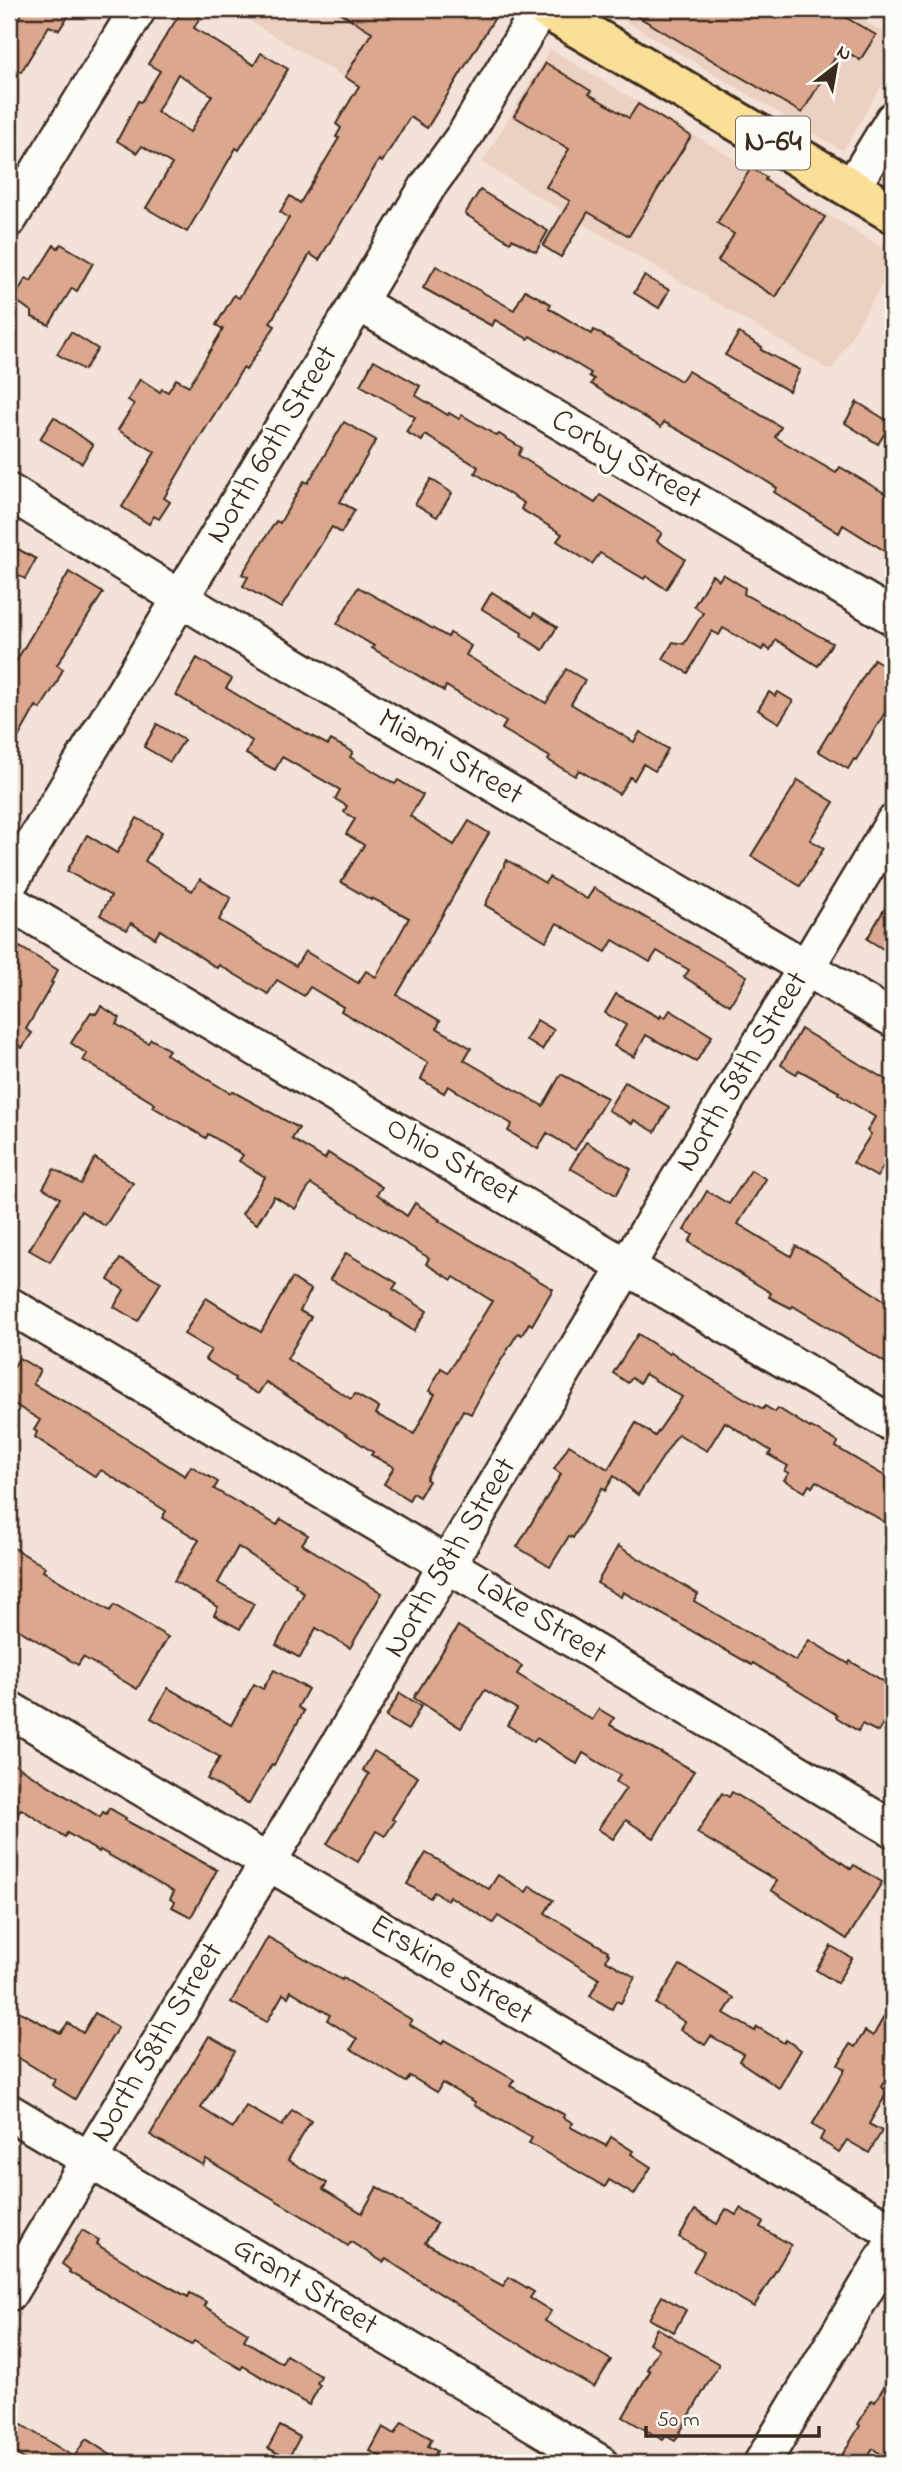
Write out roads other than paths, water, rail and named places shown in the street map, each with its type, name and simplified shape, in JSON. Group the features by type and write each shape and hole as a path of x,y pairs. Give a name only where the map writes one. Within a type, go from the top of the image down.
{"main road":[{"name":"N-64","path":"546,9 893,213"}],"street":[{"path":"9,219 138,9"},
{"name":"North 60th Street","path":"9,884 428,186 465,135 541,9"},
{"path":"851,189 893,120"},
{"name":"Corby Street","path":"359,303 893,617"},
{"name":"Miami Street","path":"9,492 218,622 893,1019"},
{"name":"North 58th Street","path":"9,2293 893,822"},
{"name":"Ohio Street","path":"9,902 893,1424"},
{"name":"Lake Street","path":"9,1305 893,1829"},
{"name":"Erskine Street","path":"9,1709 893,2232"},
{"name":"Grant Street","path":"9,2112 600,2463"},
{"path":"762,2463 893,2243"}]}
